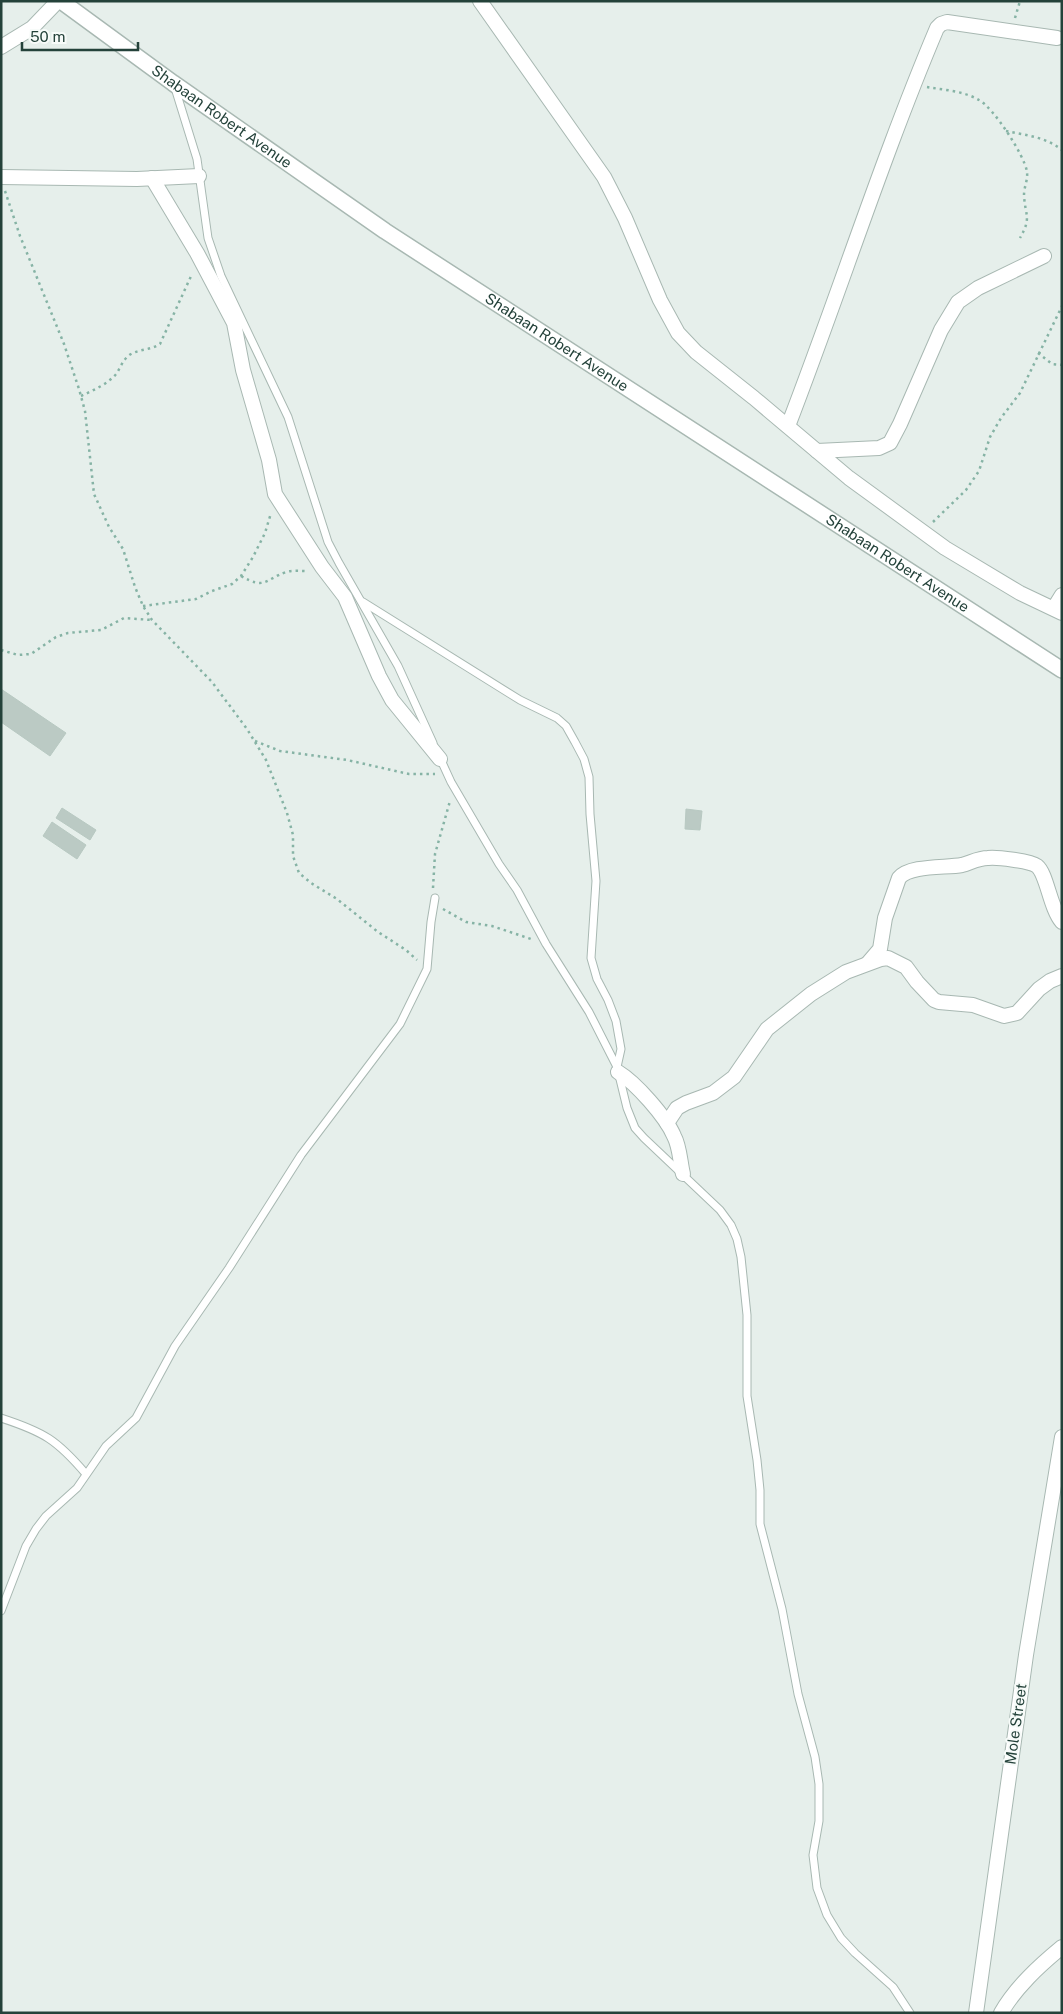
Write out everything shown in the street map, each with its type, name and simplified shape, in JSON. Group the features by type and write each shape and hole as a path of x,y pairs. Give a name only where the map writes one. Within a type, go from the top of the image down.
{"street":[{"path":"1,47 32,28 58,1"},
{"name":"Shabaan Robert Avenue","path":"61,1 173,83 393,237 1062,670"},
{"path":"480,1 604,177 625,218 660,300 678,333 696,352 788,426 848,478 945,548 1020,593 1058,611 1062,595"},
{"path":"788,426 827,326 914,84 937,28 944,22 1057,38"},
{"path":"1,177 152,178 199,176"},
{"path":"152,178 199,256 234,323 243,370 269,460 275,494 350,606 379,676 392,700 440,759"},
{"path":"817,451 879,448 890,443 941,330 958,302 978,288 1044,256"},
{"path":"868,964 880,949 888,910 899,878 902,874 914,871 961,865 987,858 1000,858 1034,865 1042,874 1054,913 1062,922"},
{"path":"667,1123 677,1108 686,1102 713,1094 734,1077 768,1029 811,994 846,972 885,958 895,960 906,967 934,1000 973,1005 1004,1016 1017,1013 1039,989 1050,980 1062,976"},
{"path":"618,1069 667,1123 676,1142 683,1174"},
{"name":"Mole Street","path":"976,2013 1026,1655 1062,1437"},
{"path":"1000,2013 1019,1987 1062,1947"}],"lane":[{"path":"173,83 190,133 210,248 221,276 288,417 328,542 398,666 454,788 499,864 517,890 546,944 589,1012 618,1069 627,1108 635,1128 720,1210 731,1225 737,1240 741,1257 747,1315 747,1396 757,1460 760,1490 760,1524 782,1609 798,1694 815,1756 819,1784 819,1821 814,1855 817,1888 827,1915 841,1938 893,1987 910,2013"},
{"path":"360,601 520,700 557,718 566,726 575,742 584,759 589,777 596,881 591,958 597,979 616,1021 621,1049 618,1069"},
{"path":"1,1611 26,1546 36,1528 46,1516 77,1488 106,1446 136,1418 175,1346 229,1268 301,1155 400,1024 428,969 431,922 435,898"},
{"path":"1,1418 31,1427 46,1436 68,1453 86,1474"}],"path":[{"path":"914,84 965,94 980,100 989,108 1021,156 1027,173 1024,196 1028,221 1020,238"},
{"path":"1004,130 1040,138 1062,150"},
{"path":"1,177 20,236 64,344 81,396 85,411 94,494 109,527 122,549 143,606 152,620 212,682 266,760 287,813 293,835 294,856 299,873 311,883 338,899 428,969"},
{"path":"81,396 105,384 116,373 122,362 131,354 154,348 160,344 199,256"},
{"path":"922,532 966,490 979,471 990,437 1001,418 1020,393 1062,306"},
{"path":"1038,353 1052,364 1062,365"},
{"path":"143,606 196,599 232,584 254,557 265,533 275,494"},
{"path":"240,576 254,583 263,584 290,571 327,572"},
{"path":"1,650 18,654 31,654 56,637 68,633 101,630 124,618 152,620"},
{"path":"254,741 280,751 347,760 421,776 447,773"},
{"path":"454,788 435,854 432,885 435,898 443,908 466,922 492,926 546,944"}],"building":[{"path":"1,689 66,733 50,756 1,722"},
{"path":"62,808 96,830 90,840 56,818"},
{"path":"686,809 702,811 700,830 685,829"},
{"path":"52,822 86,845 77,859 43,836"}]}
